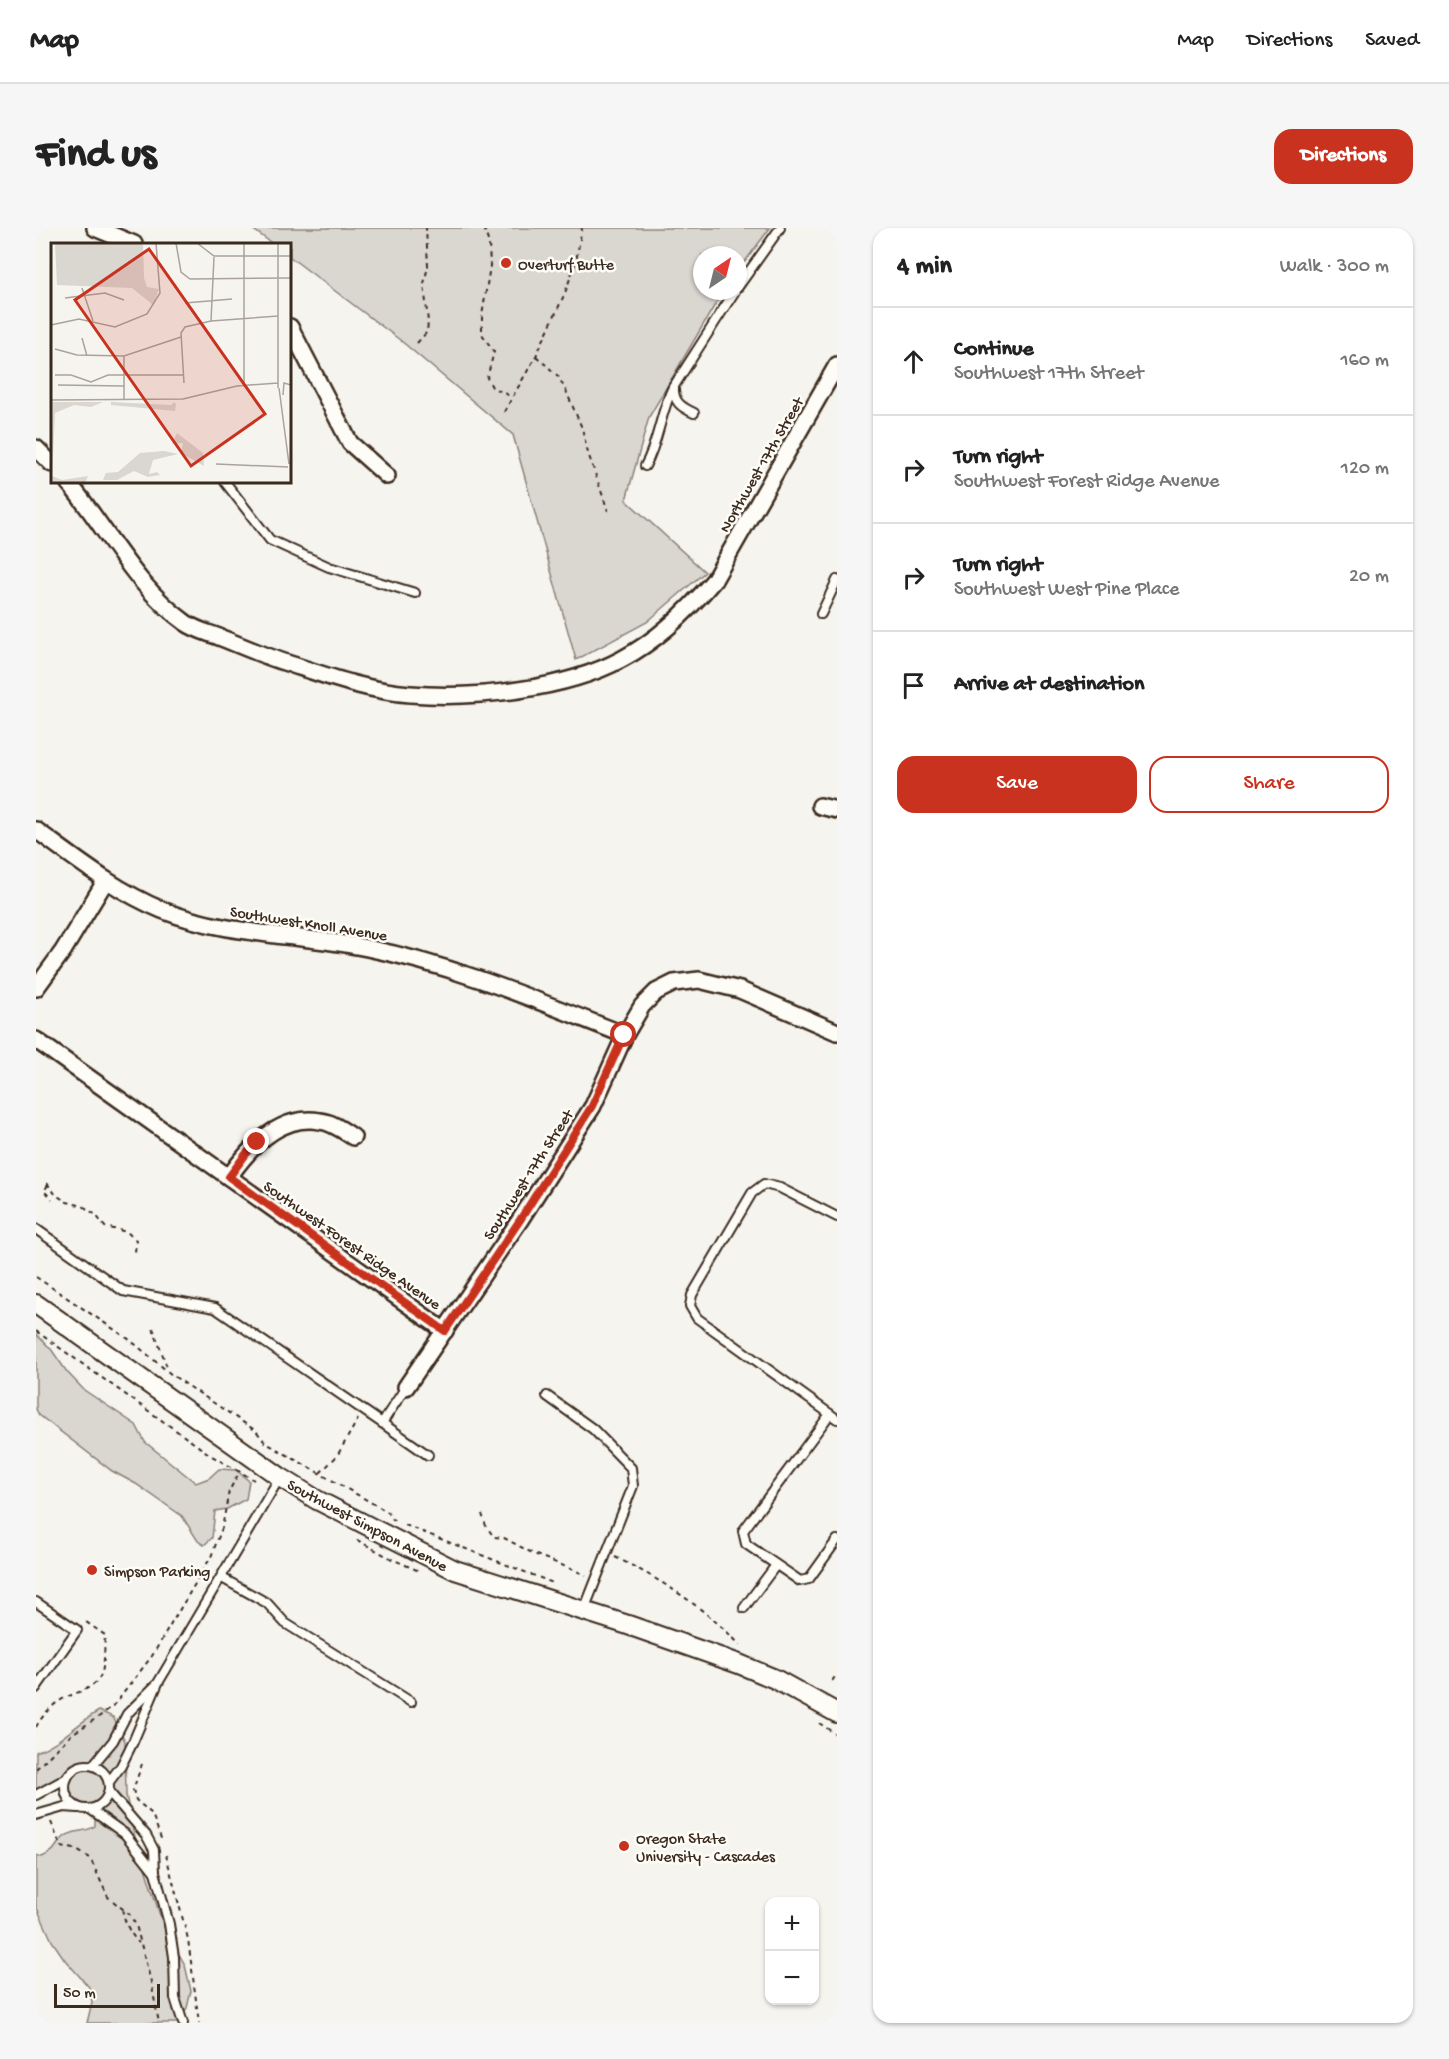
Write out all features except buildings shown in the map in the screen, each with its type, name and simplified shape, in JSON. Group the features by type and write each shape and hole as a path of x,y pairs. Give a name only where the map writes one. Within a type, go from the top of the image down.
{"street":[{"path":"95,228 130,240"},
{"path":"291,329 350,444 387,477"},
{"name":"Northwest 17th Street","path":"69,483 138,579 161,604 189,625 269,657 356,685 409,694 486,694 544,685 587,675 623,659 662,632 692,606 714,579 837,365"},
{"path":"36,448 51,463"},
{"path":"820,806 837,810"},
{"name":"Southwest Knoll Avenue","path":"36,830 106,880 162,910 212,925 368,948 475,976 624,1035"},
{"path":"36,988 63,951 106,880"},
{"name":"Southwest 17th Street","path":"406,1387 520,1220 592,1106 624,1035 642,1006 656,992 674,983 699,980 740,990 837,1032"},
{"name":"Southwest Forest Ridge Avenue","path":"36,1040 445,1331"},
{"path":"229,1177 257,1142 277,1129 289,1125 303,1121 321,1121 353,1137"},
{"name":"Southwest Simpson Avenue","path":"36,1304 280,1477 316,1500 455,1570 628,1625 739,1664 835,1708"}],"lane":[{"path":"747,274 780,228"},
{"path":"645,466 659,431 665,403 729,300"},
{"path":"674,386 674,394 680,407 694,413"},
{"path":"226,483 270,540 329,567 415,593"},
{"path":"820,614 837,580"},
{"path":"837,1218 780,1188 764,1184 752,1193 692,1295 690,1306 697,1318 834,1416 743,1532 746,1544 800,1581 809,1579 837,1540"},
{"path":"36,1229 123,1291 215,1308 428,1455"},
{"path":"382,1423 406,1387"},
{"path":"548,1396 593,1429 631,1468 633,1486 583,1611"},
{"path":"109,1782 121,1766 133,1742 158,1683 280,1477"},
{"path":"744,1608 776,1565"},
{"path":"222,1578 267,1603 285,1623 411,1702"},
{"path":"36,1602 77,1630 36,1688"},
{"path":"81,1808 73,1804 67,1796 65,1787 71,1771 78,1767 93,1765 113,1742 128,1714 158,1683"},
{"path":"36,1815 46,1810 64,1807 90,1809 105,1800 109,1792 109,1782 106,1775 93,1765"},
{"path":"36,1795 67,1778"},
{"path":"109,1792 146,1835 154,1850 155,1872 169,1924 174,1957 175,1998 183,2023"},
{"path":"90,1809 125,1834 155,1872"}],"path":[{"path":"417,343 427,332 428,322 424,284 428,266 426,228"},
{"path":"484,228 489,244 490,266 482,316 482,334 494,352 487,378 492,387 512,397"},
{"path":"504,412 536,356 565,293 576,261 582,228"},
{"path":"536,356 558,376 566,391 582,428 608,511"},
{"path":"52,1198 44,1191 47,1184 56,1195 67,1202 83,1206 96,1215 105,1227 127,1232 136,1240 135,1253"},
{"path":"36,1277 130,1340 172,1376 256,1431 266,1443 388,1512 395,1521"},
{"path":"153,1328 168,1370"},
{"path":"320,1473 337,1456 354,1423 365,1411"},
{"path":"36,1770 72,1734 115,1704 152,1656 211,1557 222,1528 230,1491 240,1471"},
{"path":"482,1514 486,1526 494,1537 504,1538 534,1554 596,1579"},
{"path":"405,1525 556,1585"},
{"path":"606,1553 657,1578 694,1603 721,1625 740,1645"},
{"path":"36,1727 52,1707 64,1698 91,1687 102,1672 105,1635 83,1620"},
{"path":"832,1681 837,1674"},
{"path":"46,1810 60,1847 75,1849 90,1858 108,1897 129,1914 136,1925 152,1982 159,2023"},
{"path":"122,1909 126,1923 140,1944"}],"shaded area":[{"path":"251,228 770,228 747,259 747,246 693,246 693,300 718,300 649,417 626,500 705,572 647,622 576,660 513,435 400,340 291,258 291,243 272,243"},
{"path":"36,1334 84,1390 136,1425 145,1442 196,1483 209,1478 219,1469 236,1470 249,1481 246,1499 227,1509 215,1511 212,1538 204,1545 198,1541 182,1516 136,1484 112,1471 39,1415 36,1409"},
{"path":"99,1711 113,1717 125,1741 126,1795 133,1830 163,1925 185,1965 191,1991 187,2008 178,2023 87,2023 92,2002 89,1987 52,1941 36,1906 36,1855 42,1857 53,1850 67,1835 95,1826 95,1818 68,1797 62,1783 57,1780 36,1791 36,1752"}],"place":[{"name":"Overturf Butte","path":"506,263"},
{"name":"Simpson Parking","path":"92,1570"},
{"name":"Oregon State University - Cascades","path":"624,1846"}],"route":[{"path":"257,1142 229,1177 445,1331 520,1220 592,1106 624,1035"}]}
